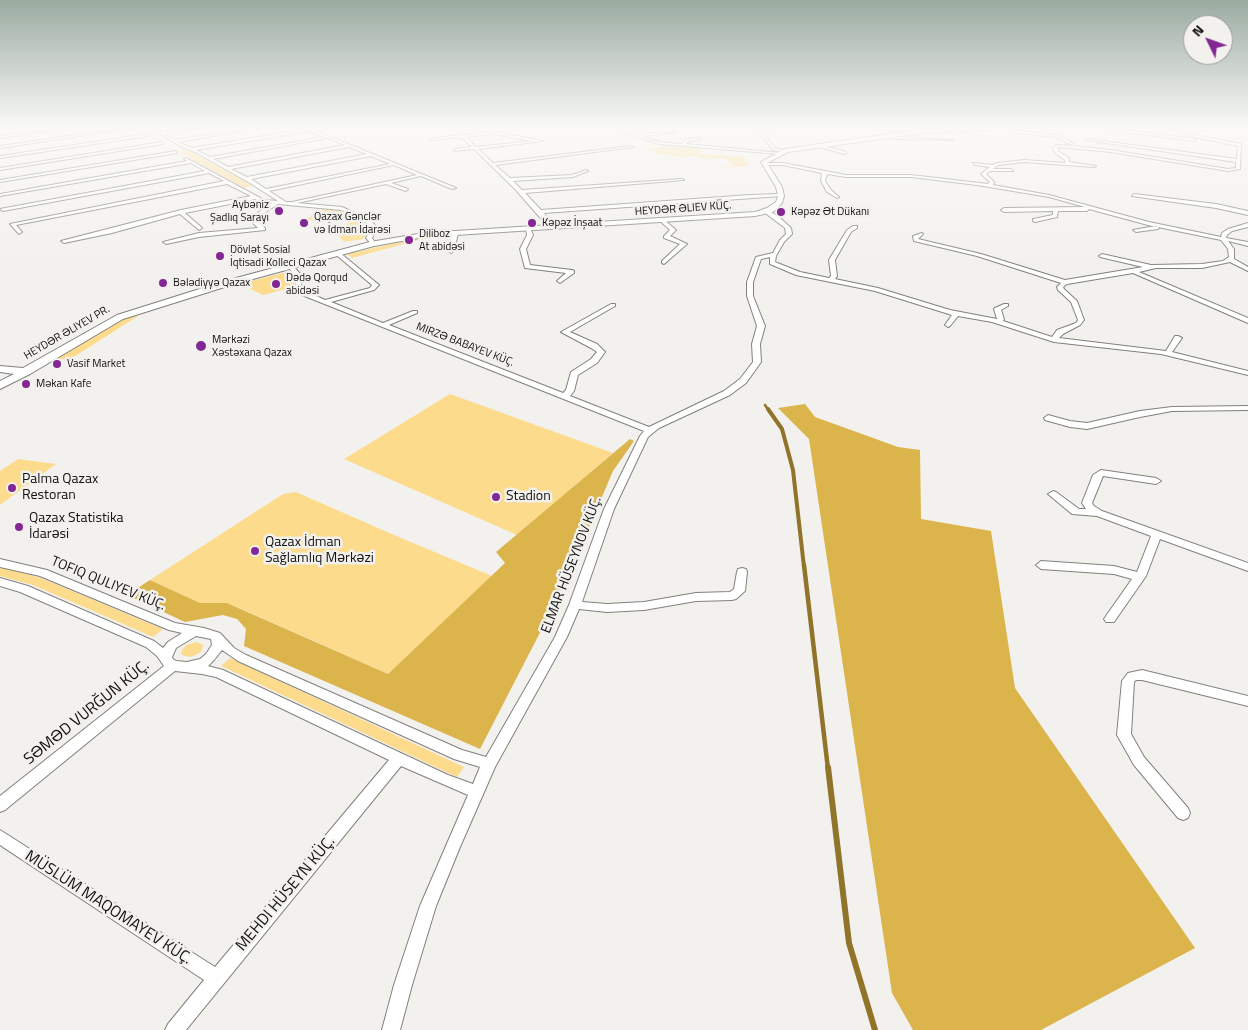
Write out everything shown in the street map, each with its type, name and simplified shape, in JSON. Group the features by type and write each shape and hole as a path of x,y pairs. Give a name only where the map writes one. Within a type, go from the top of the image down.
{"main road":[{"path":"766,211 777,205 781,195 777,182 771,174"},
{"name":"HEYDƏR ƏLIEV KÜÇ.","path":"28,372 102,331 141,312 291,266 374,244 411,236 748,214 766,211"},
{"path":"0,369 28,372"},
{"path":"0,392 28,372"},
{"name":"HEYDƏR ƏLIYEV PR.","path":"0,386 28,372"}],"street":[{"path":"0,181 42,174"},
{"path":"0,195 121,174"},
{"path":"3,209 197,174"},
{"path":"213,174 266,202 345,210 373,224 375,230 369,238 374,244"},
{"path":"237,174 286,204 421,175 454,188"},
{"path":"246,179 272,174"},
{"path":"266,190 345,174"},
{"path":"502,174 540,212 550,227"},
{"path":"508,180 573,176 578,174"},
{"path":"823,174 823,181 829,191 837,197"},
{"path":"841,174 855,176 911,176 1049,196 1162,227 1248,244"},
{"path":"983,174 992,182 990,186"},
{"path":"521,192 682,180"},
{"path":"19,232 13,224 228,182"},
{"path":"385,182 406,190"},
{"path":"540,212 781,195"},
{"path":"1134,195 1216,206 1248,213"},
{"path":"64,241 181,212 255,197"},
{"path":"201,202 208,206"},
{"path":"166,242 200,235 263,229 252,219 276,203"},
{"path":"1004,210 1093,208"},
{"path":"1035,220 1055,216 1056,210"},
{"path":"649,430 727,394 743,381 757,362 756,344 761,326 750,296 750,282 758,258 773,255 779,250 782,241 790,234 777,218 766,211"},
{"path":"181,212 199,228"},
{"path":"662,220 673,230 666,237 684,244 664,262"},
{"path":"118,222 137,223"},
{"path":"1191,233 1227,231 1248,226"},
{"path":"832,279 834,276 832,260 849,231 855,227"},
{"path":"1136,230 1162,227"},
{"path":"528,228 530,235 523,248 526,267 572,272 560,281"},
{"path":"1222,239 1227,231"},
{"path":"101,233 106,236 130,233"},
{"path":"451,251 455,233"},
{"path":"920,234 915,237 916,240 979,255 1065,282 1135,272 1151,267"},
{"path":"1222,239 1231,249 1231,260"},
{"path":"1231,249 1248,249"},
{"path":"325,302 372,289 376,286 338,253"},
{"path":"773,255 772,263 798,274 832,279 876,289 956,314 1000,322 1054,340 1168,353 1248,373"},
{"path":"1102,256 1151,267 1202,266 1231,260 1248,269"},
{"name":"MIRZƏ BABAYEV KÜÇ.","path":"291,266 299,276 298,290 384,326 649,430"},
{"path":"1135,272 1248,321"},
{"path":"1054,340 1060,332 1078,324 1081,320 1074,301 1061,290 1060,287 1065,282"},
{"path":"1000,322 1001,319 997,309 1006,304"},
{"path":"565,396 570,391 574,374 598,357 601,352 594,346 565,332 612,305"},
{"path":"384,326 415,312"},
{"path":"948,325 956,314"},
{"path":"1168,353 1178,338"},
{"path":"1048,418 1070,424 1088,426 1172,409 1248,408"},
{"name":"ELMAR HÜSEYNOV KÜÇ.","path":"391,1030 428,906 476,792 489,764 561,637 575,605 619,486 644,436 649,430"},
{"path":"1156,481 1101,473 1087,503 1090,508 1098,513 1248,567"},
{"path":"1053,494 1076,512 1098,513"},
{"path":"1110,619 1139,577 1157,534"},
{"name":"TOFIQ QULIYEV KÜÇ.","path":"0,563 43,573 173,627 210,634"},
{"path":"1041,566 1114,570 1139,577"},
{"path":"575,605 606,608 644,606 696,596 732,596 739,591 742,572"},
{"path":"0,582 24,589 150,644 173,665 219,673 458,786 476,792"},
{"path":"210,634 218,646 210,657 196,665 173,665 166,657 172,645 187,635 210,634 242,658 459,755 489,764"},
{"name":"SƏMƏD VURĞUN KÜÇ.","path":"0,805 173,665"},
{"path":"1183,812 1139,761 1124,735 1128,681 1132,676 1142,675 1248,701"},
{"name":"MEHDI HÜSEYN KÜÇ.","path":"174,1030 398,758"},
{"name":"MÜSLÜM MAQOMAYEV KÜÇ.","path":"0,838 216,978"}],"shaded area":[{"path":"219,174 233,174 254,186 244,188"},
{"path":"324,209 340,210 369,225 369,231 363,239 344,242 336,232 352,220 338,220 342,216 328,215 319,221 304,220"},
{"path":"418,238 419,240 352,258 347,254"},
{"path":"291,271 295,279 293,287 263,295 240,284"},
{"path":"133,315 138,316 69,360 55,358 114,324"},
{"name":"Stadion","path":"450,394 613,453 517,535 344,459"},
{"path":"805,404 815,417 898,447 920,450 921,519 991,531 1015,688 1195,948 1041,1030 913,1030 892,993 809,439 778,408"},
{"path":"630,439 634,441 613,471 565,584 480,749 244,646 246,629 237,619 223,615 185,622 127,595 150,580 200,603 227,603 388,674 505,563 496,552"},
{"name":"Palma Qazax Restoran","path":"18,459 56,464 0,505 0,471"},
{"path":"296,492 492,576 388,674 227,603 200,603 150,580 283,494"},
{"path":"0,567 41,578 163,629 153,637 33,585 0,576"},
{"path":"197,642 203,645 201,652 191,657 182,655 181,652 186,645"},
{"path":"230,658 464,767 457,777 221,666"}],"waterway":[{"path":"765,405 769,411"},
{"path":"768,409 782,429 793,470 804,567"},
{"path":"804,565 828,769"},
{"path":"828,767 849,943 875,1030"}],"place":[{"name":"Aybəniz Şadlıq Sarayı","path":"279,211"},
{"name":"Kəpəz Ət Dükanı","path":"781,212"},
{"name":"Qazax Gənclər və İdman İdarəsi","path":"304,223"},
{"name":"Kəpəz İnşaat","path":"532,223"},
{"name":"Diliboz At abidəsi","path":"409,240"},
{"name":"Dövlət Sosial İqtisadi Kolleci Qazax","path":"220,256"},
{"name":"Bələdiyyə Qazax","path":"163,283"},
{"name":"Dədə Qorqud abidəsi","path":"276,284"},
{"name":"Mərkəzi Xəstəxana Qazax","path":"201,346"},
{"name":"Vasif Market","path":"57,364"},
{"name":"Məkan Kafe","path":"26,384"},
{"name":"Palma Qazax Restoran","path":"12,488"},
{"name":"Stadion","path":"496,497"},
{"name":"Qazax Statistika İdarəsi","path":"19,527"},
{"name":"Qazax İdman Sağlamlıq Mərkəzi","path":"255,551"}]}
